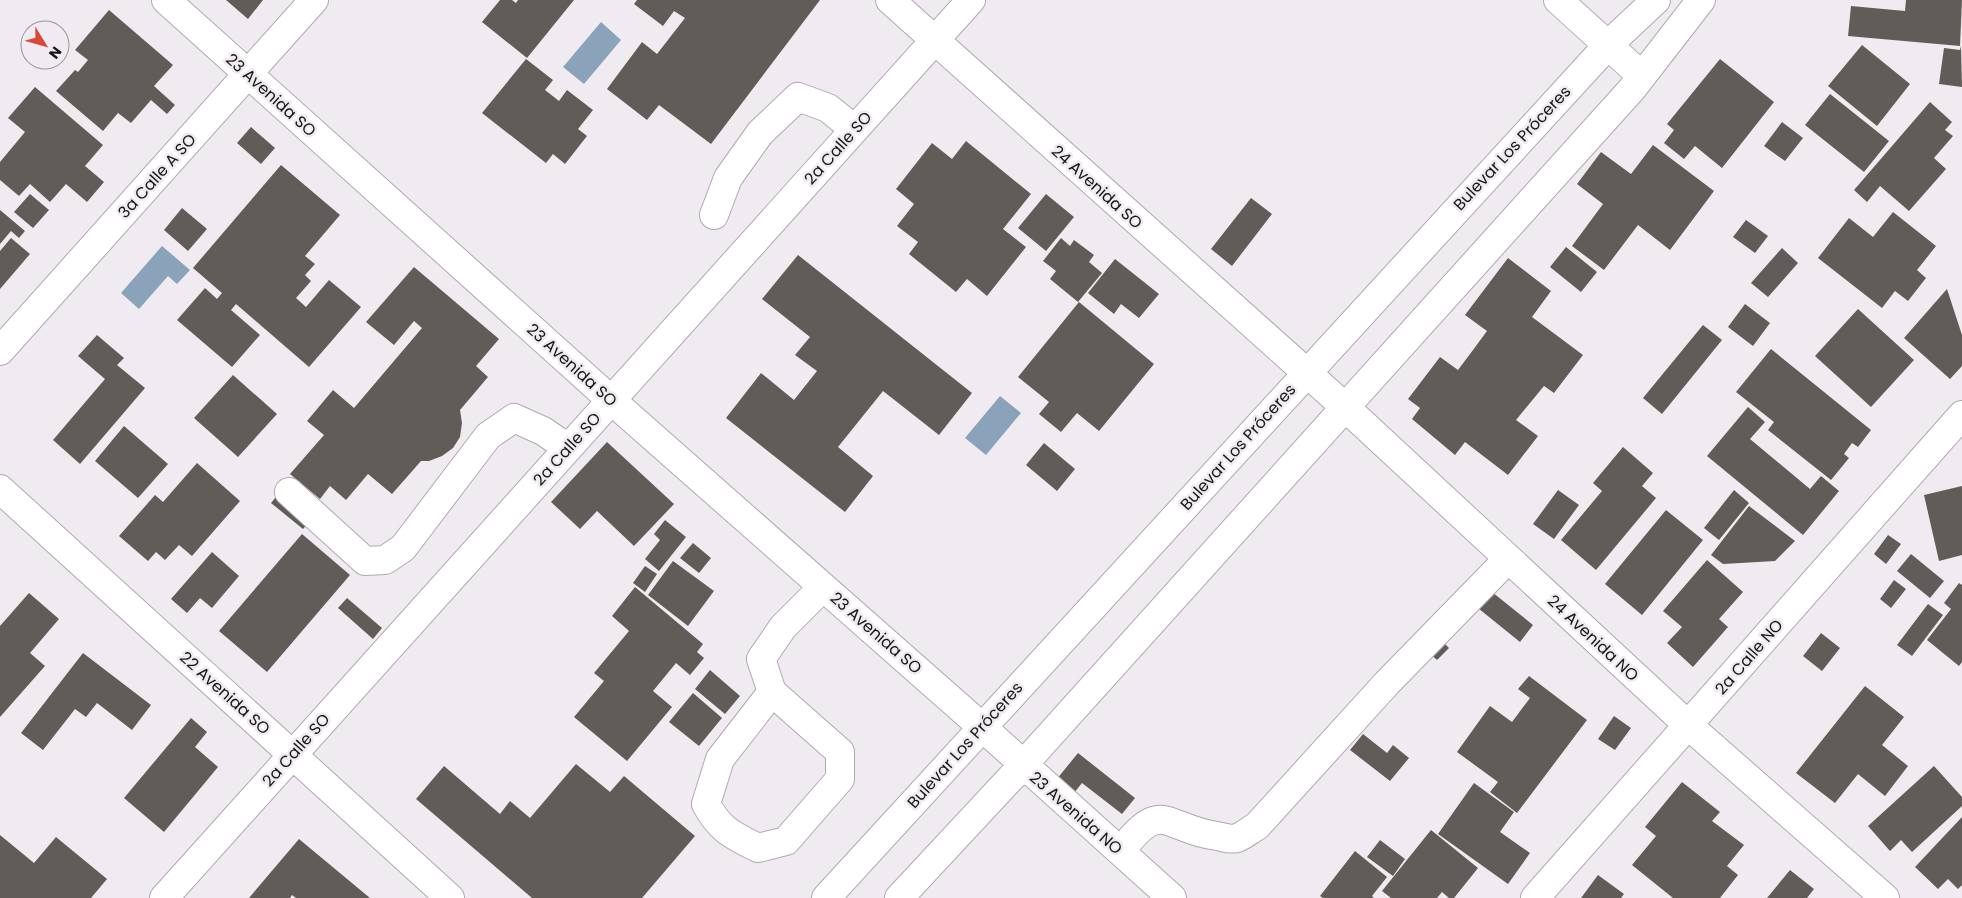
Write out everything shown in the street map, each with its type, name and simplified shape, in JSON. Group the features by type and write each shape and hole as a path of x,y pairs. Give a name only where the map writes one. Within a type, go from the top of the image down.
{"street":[{"name":"23 Avenida SO","path":"166,0 611,400 982,727"},
{"name":"3a Calle A SO","path":"0,351 314,0"},
{"name":"24 Avenida SO","path":"890,0 1305,374"},
{"name":"2a Calle SO","path":"164,898 970,0"},
{"path":"1558,0 1642,76"},
{"name":"Bulevar Los Próceres","path":"826,898 1608,45 1656,0"},
{"path":"899,898 1022,766 1642,76 1701,0"},
{"path":"714,215 728,178 760,134 798,97 828,108 854,129"},
{"name":"24 Avenida NO","path":"1305,374 1344,407 1689,726 1885,898"},
{"name":"2a Calle NO","path":"1535,898 1962,415"},
{"path":"289,492 366,561 385,560 402,548 488,436 514,418 544,431 568,448"},
{"name":"22 Avenida SO","path":"0,489 450,898"},
{"path":"1121,851 1136,830 1148,822 1161,818 1204,834 1235,839 1257,826 1387,683 1508,559"},
{"path":"772,692 720,759 706,804 715,821 727,832 758,848 786,841 840,780 840,752 772,692 761,659 783,627 823,586"},
{"name":"23 Avenida NO","path":"982,727 1022,766 1121,851 1172,898"}],"water":[{"path":"601,22 621,40 584,84 563,67"},
{"path":"162,246 190,270 177,284 168,276 139,309 121,293"},
{"path":"1000,396 1021,413 986,455 965,438"}],"building":[{"path":"226,0 263,0 248,19"},
{"path":"500,0 512,0 516,3 518,0 574,0 527,58 482,22"},
{"path":"637,0 820,0 711,144 659,105 647,120 607,89 642,42 657,54 685,18 674,11 663,26 634,4"},
{"path":"1906,0 1962,0 1960,46 1848,36 1851,6 1905,11"},
{"path":"109,10 173,65 154,86 175,105 167,114 151,100 131,123 118,113 103,131 56,91 75,70 78,72 88,60 75,50"},
{"path":"1862,45 1910,84 1877,126 1828,86"},
{"path":"1961,46 1962,87 1939,84 1944,48 1960,50"},
{"path":"526,59 553,80 545,90 559,101 567,90 593,110 578,129 587,136 565,164 553,154 546,163 482,113"},
{"path":"1720,59 1774,102 1722,168 1695,146 1684,159 1664,143 1674,130 1667,124"},
{"path":"35,87 103,145 85,166 104,182 87,202 66,184 50,202 30,184 19,196 0,180 0,162 25,132 8,118"},
{"path":"1830,94 1889,141 1864,172 1805,125"},
{"path":"1930,102 1952,122 1945,130 1953,136 1934,158 1946,169 1909,211 1880,186 1867,202 1854,190"},
{"path":"1782,122 1803,138 1785,161 1764,146"},
{"path":"251,127 275,148 261,164 237,143"},
{"path":"966,141 1031,194 1003,229 1026,247 987,296 967,279 956,292 909,254 918,242 897,226 914,204 896,189 932,143 952,159"},
{"path":"1653,145 1714,191 1670,250 1638,225 1604,270 1572,246 1603,204 1577,184 1601,152 1631,174"},
{"path":"281,165 340,215 305,256 315,264 305,275 311,281 296,298 306,307 329,280 361,307 309,367 236,304 231,310 260,335 232,367 177,320 205,288 217,299 222,293 193,268"},
{"path":"30,194 49,210 33,228 14,212"},
{"path":"1046,194 1074,217 1046,251 1018,228"},
{"path":"1251,198 1272,214 1232,266 1211,249"},
{"path":"182,208 207,229 188,251 164,230"},
{"path":"0,210 25,231 19,238 11,231 0,244"},
{"path":"1893,212 1936,246 1917,270 1926,278 1908,301 1895,291 1882,308 1818,258 1849,218 1873,237"},
{"path":"1746,220 1768,236 1755,253 1733,237"},
{"path":"11,238 30,254 0,289 0,251"},
{"path":"1061,238 1070,246 1074,240 1094,255 1089,262 1102,273 1078,302 1050,279 1056,271 1043,261"},
{"path":"1566,247 1597,272 1581,292 1550,267"},
{"path":"1782,248 1798,263 1768,297 1751,283"},
{"path":"798,255 972,393 939,435 883,391 838,447 873,476 845,512 726,418 761,373 794,400 817,371 795,355 810,337 762,299"},
{"path":"1508,258 1551,291 1532,317 1583,355 1554,393 1544,386 1516,420 1538,436 1508,475 1465,442 1455,455 1412,419 1420,408 1408,399 1440,357 1458,370 1487,331 1465,315"},
{"path":"1115,259 1159,294 1139,318 1121,304 1114,314 1088,293"},
{"path":"414,267 499,339 476,366 488,377 460,410 462,423 460,437 453,448 442,456 429,461 421,461 392,494 368,474 346,500 330,486 320,499 290,474 324,435 307,421 333,390 354,408 422,328 414,321 394,345 366,322"},
{"path":"1947,289 1962,335 1962,366 1950,379 1904,338"},
{"path":"1079,302 1154,364 1099,431 1077,413 1061,432 1039,414 1049,402 1018,377"},
{"path":"1745,304 1770,323 1753,346 1728,327"},
{"path":"1858,309 1914,360 1871,407 1815,356"},
{"path":"1703,325 1722,340 1662,414 1643,398"},
{"path":"97,335 124,358 117,365 145,388 80,464 53,440 105,379 78,356"},
{"path":"1771,349 1871,430 1858,447 1852,443 1844,454 1849,458 1831,480 1768,430 1774,422 1736,392"},
{"path":"233,375 277,414 238,457 194,418"},
{"path":"1748,407 1765,422 1750,439 1810,489 1821,476 1839,491 1803,535 1707,456"},
{"path":"124,426 168,464 138,498 95,461"},
{"path":"607,442 674,504 634,546 597,511 580,529 551,502"},
{"path":"1044,443 1075,469 1057,491 1026,465"},
{"path":"1623,447 1653,473 1642,486 1656,498 1596,570 1561,540 1602,491 1593,483"},
{"path":"197,463 240,501 192,556 179,545 165,560 156,552 148,561 119,536 155,495 163,502"},
{"path":"1962,486 1962,555 1939,561 1924,495"},
{"path":"1558,490 1579,505 1554,539 1533,524"},
{"path":"1734,490 1749,503 1719,540 1704,528"},
{"path":"280,492 312,519 303,529 271,503"},
{"path":"1749,506 1795,541 1775,561 1723,564 1711,555"},
{"path":"1666,510 1703,540 1642,615 1605,584"},
{"path":"665,520 686,537 659,571 645,559 660,540 654,534"},
{"path":"302,534 350,575 267,672 219,631"},
{"path":"1888,535 1901,544 1886,564 1874,554"},
{"path":"693,543 711,558 699,573 680,558"},
{"path":"212,552 239,576 212,608 200,598 187,613 171,599"},
{"path":"1911,554 1944,581 1930,598 1897,571"},
{"path":"1707,560 1743,592 1719,619 1728,627 1693,667 1667,643 1682,627 1663,611"},
{"path":"673,561 714,591 688,626 648,595"},
{"path":"645,566 657,574 645,592 633,583"},
{"path":"1894,580 1906,589 1891,608 1880,599"},
{"path":"1959,583 1962,585 1962,662 1959,666 1927,640 1951,609 1944,603"},
{"path":"635,587 703,644 697,652 704,658 690,675 676,663 653,691 672,707 627,761 574,717 604,681 594,673 629,631 612,616"},
{"path":"1487,588 1533,625 1520,642 1473,604"},
{"path":"29,593 59,619 30,653 45,666 0,717 0,626"},
{"path":"347,598 382,628 373,639 338,608"},
{"path":"1928,604 1943,615 1912,656 1897,645"},
{"path":"1821,633 1840,648 1822,671 1803,656"},
{"path":"1441,640 1449,648 1437,660 1428,652"},
{"path":"83,653 151,705 132,730 97,703 86,717 75,709 43,750 21,733"},
{"path":"710,670 740,696 725,714 695,689"},
{"path":"1529,676 1587,720 1517,813 1490,792 1498,782 1457,752 1490,706 1512,722 1530,698 1518,689"},
{"path":"1865,686 1904,717 1882,745 1908,766 1885,796 1858,774 1835,803 1796,773"},
{"path":"693,693 722,718 699,746 669,722"},
{"path":"1614,716 1631,728 1615,750 1598,739"},
{"path":"191,718 207,732 195,747 218,767 164,832 124,798"},
{"path":"1363,734 1387,753 1393,745 1409,758 1390,781 1350,750"},
{"path":"1078,753 1135,798 1122,814 1082,783 1070,798 1052,785"},
{"path":"576,764 610,792 624,776 695,836 642,898 532,898 416,799 444,766 500,814 510,801 530,818"},
{"path":"1934,766 1962,797 1962,806 1912,852 1901,840 1890,851 1868,826"},
{"path":"1682,782 1720,812 1712,821 1744,845 1727,866 1738,875 1720,898 1673,898 1632,865 1656,836 1645,827"},
{"path":"1474,783 1514,812 1500,832 1530,853 1508,884 1438,834"},
{"path":"1962,817 1962,885 1958,889 1948,879 1938,889 1915,867"},
{"path":"1431,830 1478,868 1454,898 1449,898 1442,892 1437,898 1391,898 1382,891"},
{"path":"0,835 34,863 56,837 107,879 91,898 0,898"},
{"path":"299,839 370,898 296,898 292,895 290,898 249,898"},
{"path":"1380,840 1405,859 1393,876 1367,857"},
{"path":"1355,851 1387,877 1372,896 1374,898 1323,898 1320,896"},
{"path":"1790,870 1814,889 1807,898 1767,898"},
{"path":"1598,875 1624,894 1621,898 1581,898"}]}
